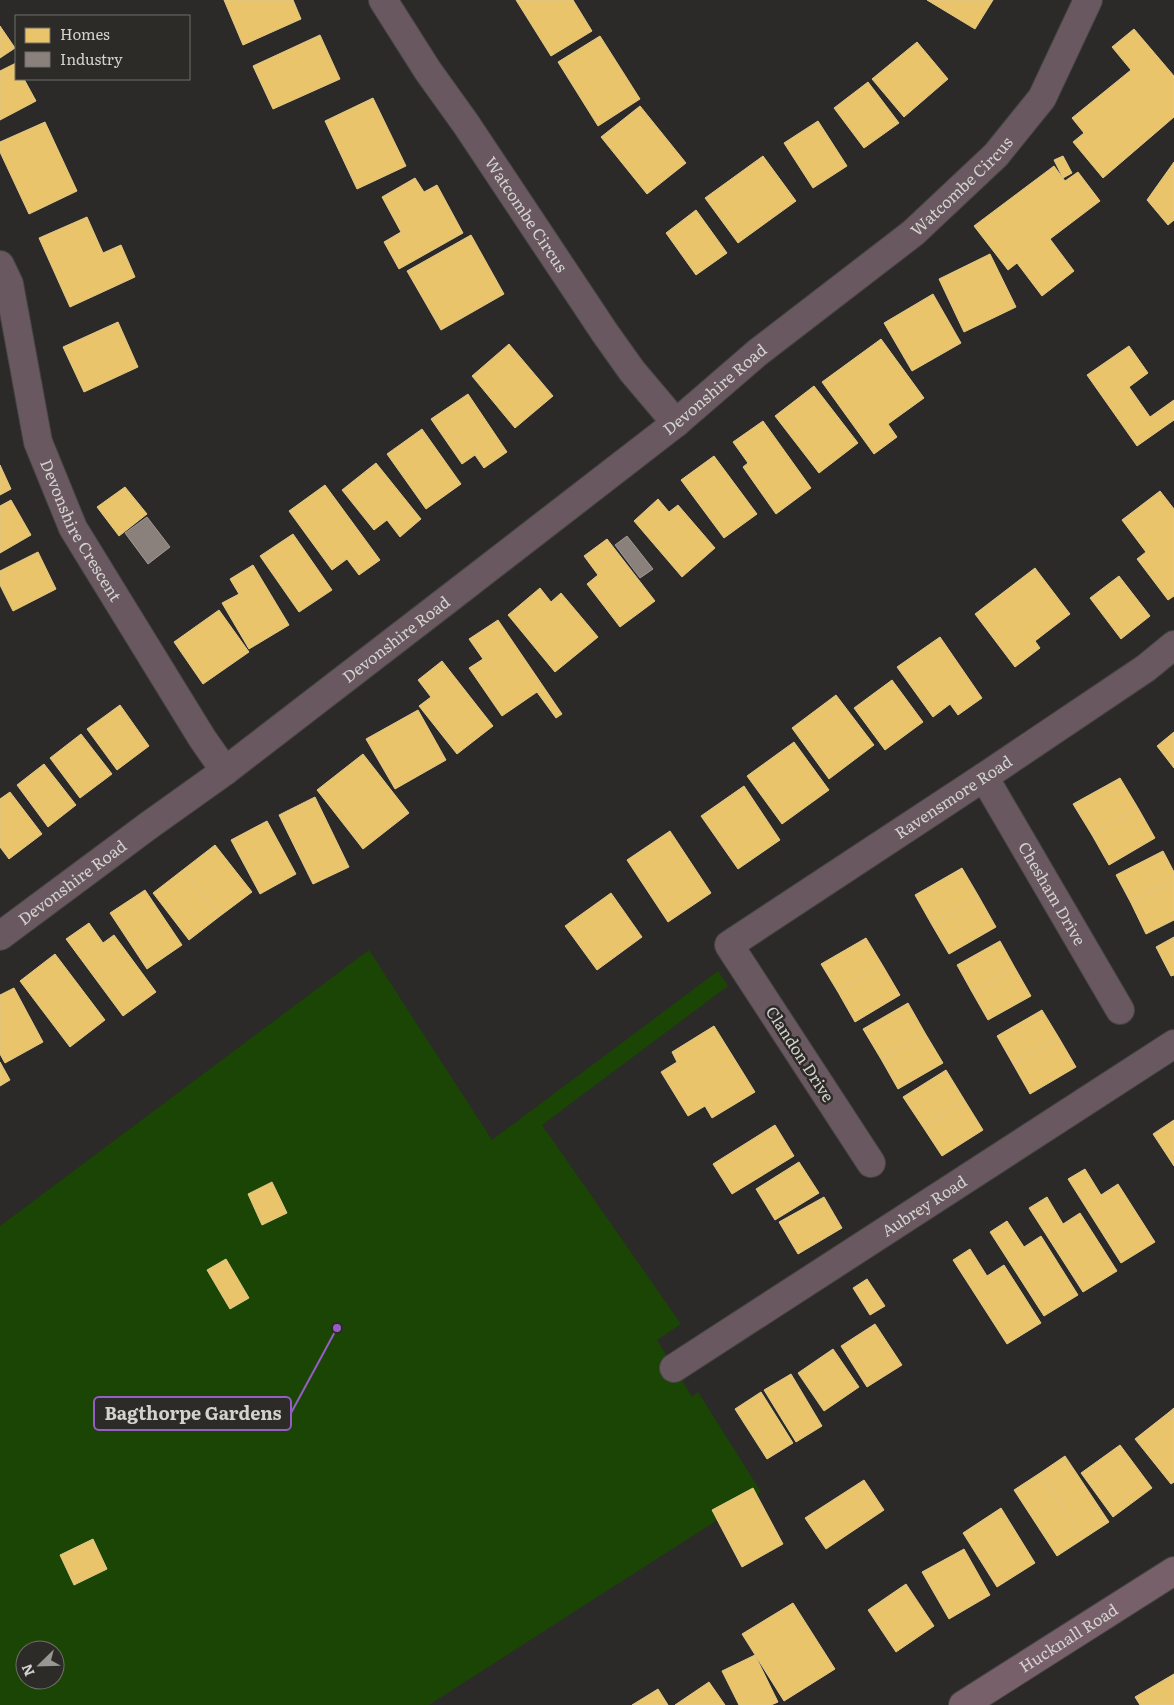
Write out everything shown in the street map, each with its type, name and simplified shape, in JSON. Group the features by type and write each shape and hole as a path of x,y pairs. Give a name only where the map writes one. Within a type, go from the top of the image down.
{"main road":[{"name":"Hucknall Road","path":"963,1705 1174,1572"}],"street":[{"name":"Watcombe Circus","path":"383,0 428,71 466,124 606,334 632,371 676,423"},
{"name":"Watcombe Circus","path":"785,332 913,233 996,155 1042,98 1088,0"},
{"name":"Devonshire Crescent","path":"0,265 9,284 38,442 73,528 202,738 225,771"},
{"name":"Devonshire Road","path":"0,936 225,771 676,423 757,353 785,332"},
{"name":"Ravensmore Road","path":"729,946 1146,668 1174,645"},
{"name":"Chesham Drive","path":"984,777 1120,1010"},
{"name":"Clandon Drive","path":"729,946 871,1163"},
{"name":"Aubrey Road","path":"674,1368 1174,1044"}],"green space":[{"path":"369,950 492,1140 718,971 728,986 542,1125 681,1324 657,1340 692,1397 698,1392 761,1492 429,1705 0,1705 0,1226"}],"building: Homes":[{"path":"224,0 293,0 301,19 243,45"},
{"path":"516,0 573,0 592,31 551,56"},
{"path":"927,0 993,0 975,29"},
{"path":"0,26 15,48 0,58"},
{"path":"1134,29 1174,76 1174,117 1103,178 1073,142 1084,133 1072,118 1131,70 1112,47"},
{"path":"320,35 340,79 273,109 253,66"},
{"path":"600,36 640,99 598,126 558,62"},
{"path":"917,42 948,79 904,117 872,79"},
{"path":"15,64 15,80 25,80 36,101 0,120 0,71"},
{"path":"868,82 899,123 864,148 834,108"},
{"path":"373,98 406,166 357,189 325,121"},
{"path":"640,106 686,163 647,194 601,137"},
{"path":"818,121 847,166 813,188 784,143"},
{"path":"45,122 77,191 29,214 0,152 0,142"},
{"path":"763,156 796,201 738,243 705,198"},
{"path":"1063,156 1072,173 1063,178 1054,160"},
{"path":"1174,162 1174,220 1168,225 1147,200"},
{"path":"1054,166 1065,181 1078,172 1100,201 1050,239 1074,271 1042,296 1017,263 1008,270 974,226"},
{"path":"415,178 424,192 437,185 463,233 399,269 384,242 401,232 382,197"},
{"path":"696,210 727,253 696,275 666,233"},
{"path":"87,217 103,253 121,245 135,277 70,307 39,238"},
{"path":"471,235 504,294 441,330 407,271"},
{"path":"990,254 1016,307 964,332 939,279"},
{"path":"933,294 961,343 912,371 884,323"},
{"path":"118,322 138,367 84,392 63,347"},
{"path":"881,339 924,398 888,424 897,437 874,454 822,382"},
{"path":"509,344 553,396 515,428 472,376"},
{"path":"1129,346 1148,373 1129,387 1150,417 1174,400 1174,420 1137,446 1087,375"},
{"path":"814,386 858,443 819,473 775,416"},
{"path":"468,394 507,452 484,468 475,455 462,464 431,419"},
{"path":"763,421 811,488 776,514 743,467 748,463 733,442"},
{"path":"422,429 461,484 426,509 387,454"},
{"path":"714,456 757,514 724,538 681,480"},
{"path":"376,463 421,519 400,537 387,520 374,530 342,490"},
{"path":"0,465 11,489 0,495"},
{"path":"325,485 380,560 359,575 347,559 332,570 289,511"},
{"path":"125,487 147,514 119,536 97,507"},
{"path":"1160,491 1174,509 1174,596 1168,600 1137,559 1146,552 1122,520"},
{"path":"658,499 669,512 678,505 715,548 682,577 634,521"},
{"path":"11,500 31,535 0,553 0,506"},
{"path":"293,534 332,590 299,612 260,556"},
{"path":"607,539 655,601 620,627 587,584 598,575 584,556"},
{"path":"38,552 56,589 13,611 0,585 0,571"},
{"path":"253,565 289,625 249,649 222,603 239,594 230,579"},
{"path":"1035,568 1070,614 1035,641 1040,648 1015,667 975,614"},
{"path":"1119,576 1150,616 1121,639 1090,598"},
{"path":"540,588 551,602 561,593 598,637 555,672 508,615"},
{"path":"219,610 249,652 203,684 174,642"},
{"path":"498,620 562,714 556,718 537,692 502,716 469,668 483,659 469,639"},
{"path":"940,637 982,698 958,715 950,704 933,717 897,667"},
{"path":"442,661 493,726 457,754 419,706 431,697 418,680"},
{"path":"892,680 923,722 885,750 854,708"},
{"path":"836,695 874,745 829,779 792,728"},
{"path":"120,705 149,746 117,770 87,729"},
{"path":"418,710 446,760 395,789 366,739"},
{"path":"1174,732 1174,768 1157,746"},
{"path":"81,734 112,774 80,798 50,758"},
{"path":"794,742 829,790 782,824 747,776"},
{"path":"363,754 409,813 363,849 317,790"},
{"path":"44,764 76,805 48,827 17,785"},
{"path":"1120,778 1138,808 1092,835 1073,804"},
{"path":"744,786 780,840 738,869 701,816"},
{"path":"10,792 42,834 9,859 0,847 0,799"},
{"path":"315,797 349,867 313,884 279,815"},
{"path":"1138,808 1155,838 1109,865 1092,835"},
{"path":"267,821 296,874 260,894 231,840"},
{"path":"670,831 711,893 668,922 627,860"},
{"path":"215,845 252,892 220,916 184,869"},
{"path":"1163,851 1174,872 1174,881 1131,903 1116,875"},
{"path":"962,868 979,897 932,925 915,895"},
{"path":"184,869 220,916 189,940 153,893"},
{"path":"1174,881 1174,920 1146,934 1131,903"},
{"path":"145,890 182,945 147,969 110,913"},
{"path":"611,893 642,937 597,970 565,926"},
{"path":"979,897 996,927 949,954 932,925"},
{"path":"89,923 103,943 114,935 156,992 123,1016 66,939"},
{"path":"1174,937 1174,975 1171,976 1156,947"},
{"path":"866,938 883,966 838,992 821,964"},
{"path":"1000,941 1015,968 972,992 957,965"},
{"path":"55,954 105,1020 70,1047 20,981"},
{"path":"883,966 900,995 855,1022 838,992"},
{"path":"1015,968 1031,996 988,1020 972,992"},
{"path":"14,988 43,1042 5,1063 0,1054 0,995"},
{"path":"908,1003 925,1033 881,1059 863,1029"},
{"path":"1042,1010 1059,1038 1013,1064 997,1036"},
{"path":"714,1026 755,1092 712,1118 705,1106 688,1116 661,1072 677,1062 672,1052"},
{"path":"925,1033 943,1063 898,1089 881,1059"},
{"path":"1059,1038 1076,1067 1030,1094 1013,1064"},
{"path":"0,1062 10,1080 0,1086"},
{"path":"946,1070 965,1101 923,1127 903,1097"},
{"path":"965,1101 983,1130 942,1156 923,1127"},
{"path":"1174,1120 1174,1166 1153,1134"},
{"path":"775,1125 794,1156 732,1194 713,1164"},
{"path":"799,1162 819,1193 775,1220 756,1189"},
{"path":"1085,1169 1101,1195 1118,1184 1155,1242 1121,1263 1068,1179"},
{"path":"272,1182 287,1213 262,1225 248,1194"},
{"path":"824,1197 842,1228 798,1254 779,1222"},
{"path":"1047,1197 1063,1224 1080,1213 1117,1271 1083,1292 1029,1208"},
{"path":"1007,1221 1024,1247 1041,1236 1078,1295 1044,1316 990,1232"},
{"path":"970,1249 987,1276 1004,1265 1041,1323 1007,1344 953,1260"},
{"path":"226,1259 249,1298 230,1309 207,1270"},
{"path":"867,1279 885,1306 870,1315 853,1288"},
{"path":"875,1324 902,1365 867,1387 841,1346"},
{"path":"833,1349 859,1387 824,1411 798,1373"},
{"path":"791,1374 822,1426 796,1442 764,1390"},
{"path":"761,1392 793,1443 767,1459 735,1409"},
{"path":"1174,1408 1174,1421 1168,1413"},
{"path":"1168,1413 1174,1421 1174,1482 1171,1484 1135,1439"},
{"path":"1120,1445 1152,1488 1113,1517 1081,1473"},
{"path":"1065,1456 1109,1522 1083,1539 1040,1473"},
{"path":"1040,1473 1083,1539 1057,1556 1014,1490"},
{"path":"864,1480 884,1510 826,1549 805,1518"},
{"path":"753,1488 783,1544 742,1567 712,1510"},
{"path":"1001,1508 1035,1563 997,1587 963,1533"},
{"path":"93,1539 107,1569 74,1585 60,1555"},
{"path":"964,1549 990,1595 949,1619 922,1572"},
{"path":"906,1584 934,1626 896,1652 868,1610"},
{"path":"793,1603 835,1669 784,1701 742,1634"},
{"path":"755,1655 778,1702 771,1705 739,1705 722,1671"},
{"path":"1174,1674 1174,1705 1140,1705 1135,1697"},
{"path":"709,1682 725,1705 675,1705"},
{"path":"658,1689 668,1705 632,1705"}],"building: Industry":[{"path":"147,517 170,547 148,564 125,533"},
{"path":"627,536 653,569 640,578 615,545"}],"place":[{"name":"Bagthorpe Gardens","path":"337,1328"}]}
